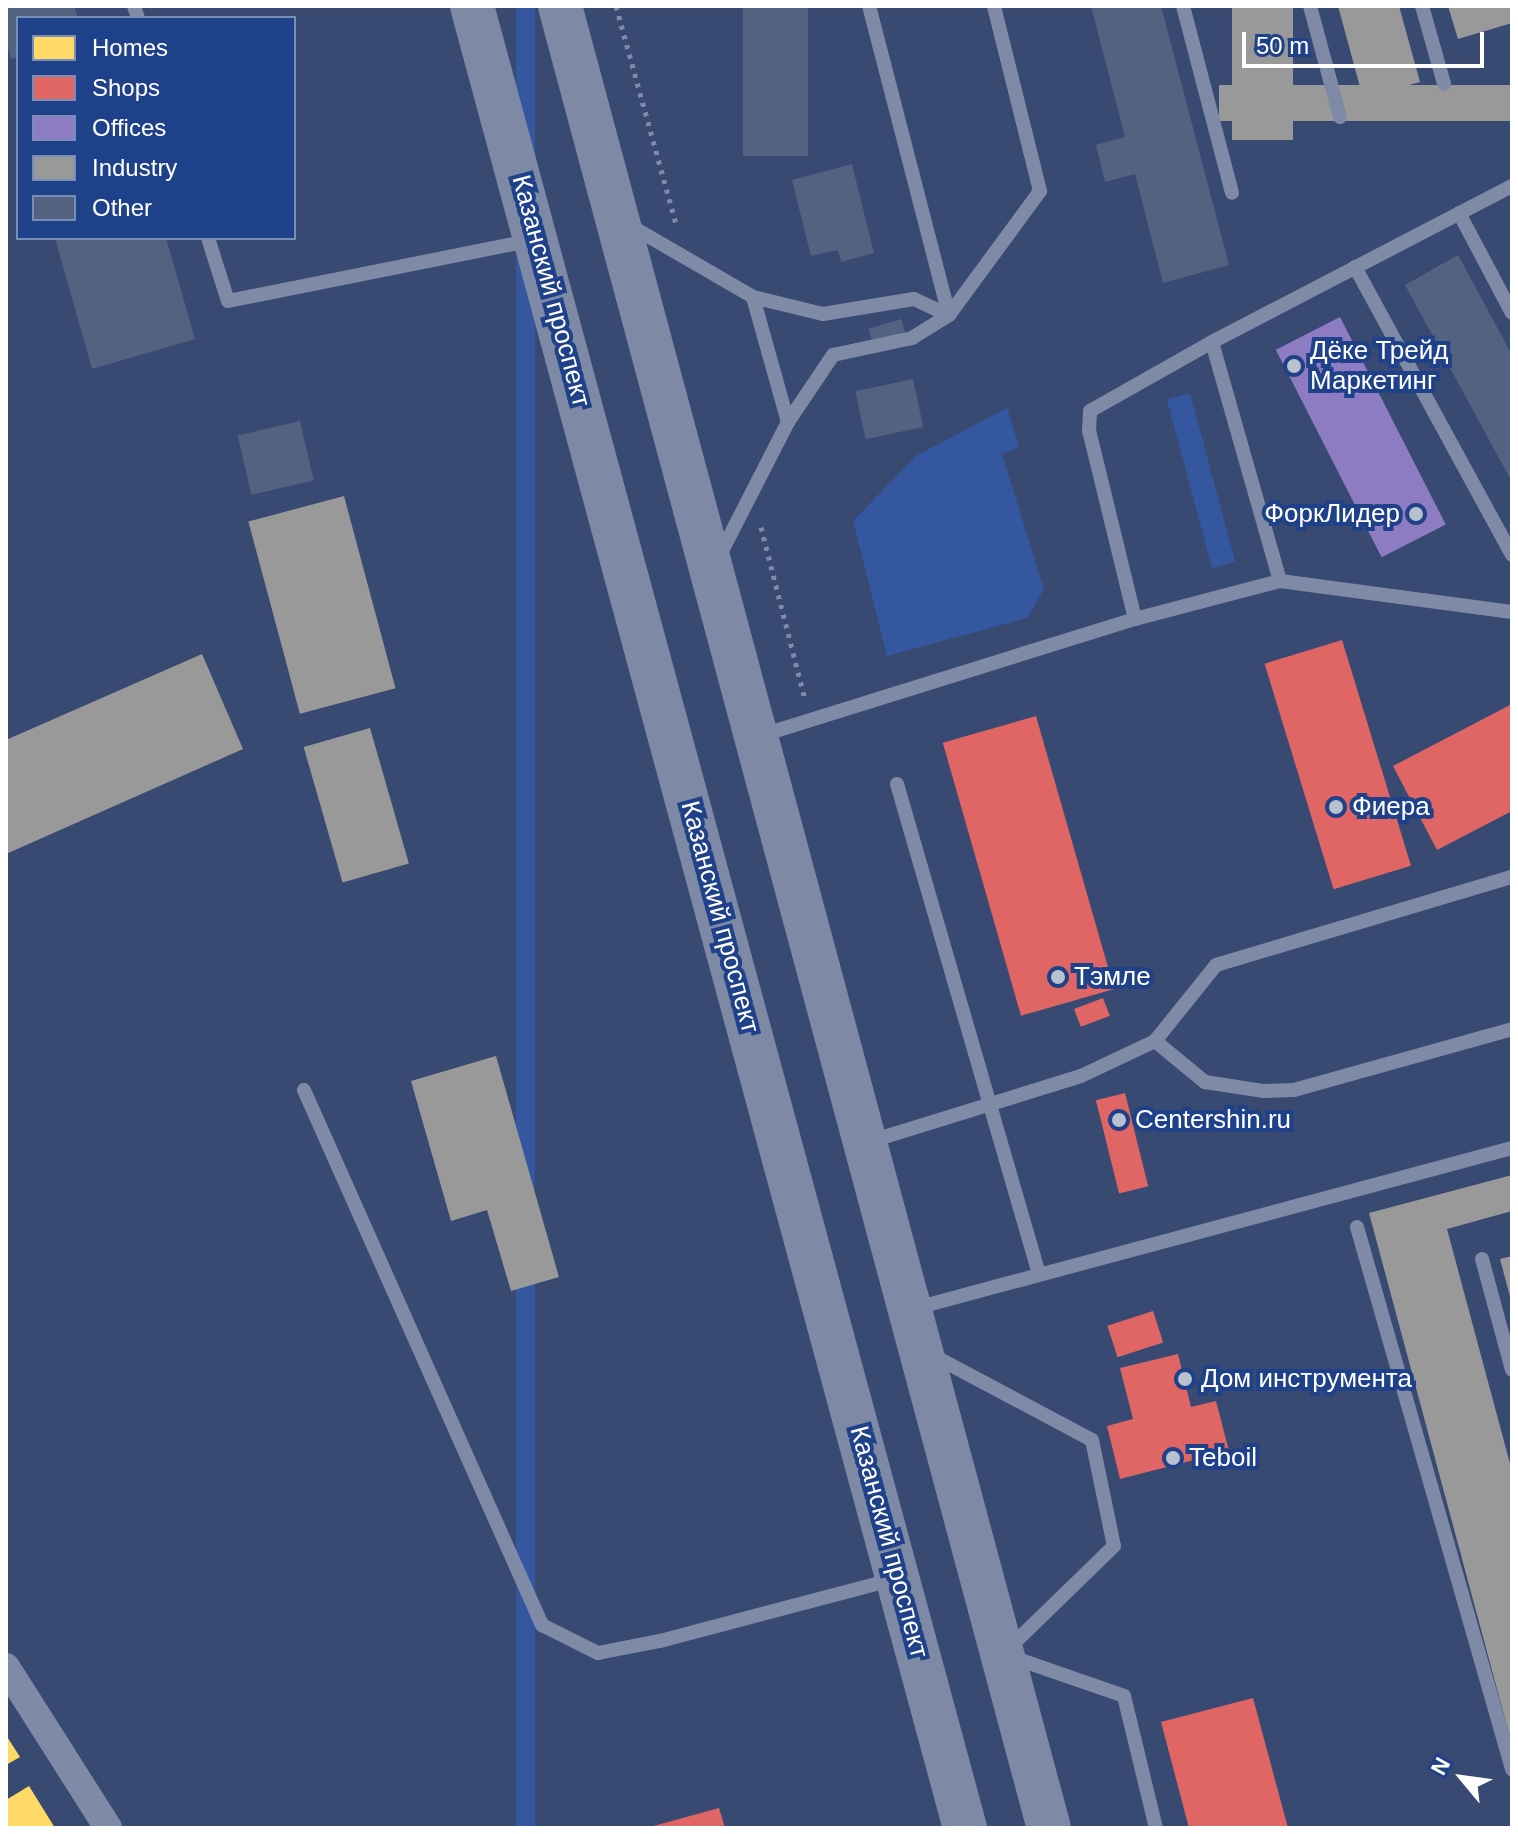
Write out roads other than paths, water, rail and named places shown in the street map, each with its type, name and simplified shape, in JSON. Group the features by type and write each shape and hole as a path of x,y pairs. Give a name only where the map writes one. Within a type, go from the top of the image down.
{"main road":[{"name":"Казанский проспект","path":"472,6 965,1828"},
{"path":"560,6 912,1329 1049,1828"}],"street":[{"path":"6,1667 108,1828"}],"lane":[{"path":"869,6 949,315"},
{"path":"711,574 788,422 833,355 912,338 949,315 1040,191 994,6"},
{"path":"1183,6 1232,193"},
{"path":"1310,6 1340,117"},
{"path":"1422,6 1444,84"},
{"path":"1135,619 1089,431 1090,411 1212,342 1512,186"},
{"path":"1459,213 1512,313"},
{"path":"617,218 753,297 823,314 914,299 949,315"},
{"path":"209,240 228,301 537,239"},
{"path":"1355,267 1512,555"},
{"path":"753,297 788,422"},
{"path":"1212,342 1280,581"},
{"path":"754,737 1135,619 1280,581 1512,612"},
{"path":"897,784 1039,1274"},
{"path":"863,1144 1081,1076 1155,1041 1216,965 1512,877"},
{"path":"1155,1041 1205,1082 1264,1091 1294,1090 1512,1029"},
{"path":"304,1090 542,1625 598,1653 660,1641 899,1578"},
{"path":"912,1329 1039,1274 1512,1148"},
{"path":"1357,1227 1512,1769"},
{"path":"1482,1259 1512,1370"},
{"path":"912,1329 1092,1440 1114,1546 1003,1654 1124,1696 1156,1828"}],"place":[{"name":"Дёке Трейд Маркетинг","path":"1294,366"},
{"name":"ФоркЛидер","path":"1416,514"},
{"name":"Фиера","path":"1336,807"},
{"name":"Тэмле","path":"1058,977"},
{"name":"Centershin.ru","path":"1119,1120"},
{"name":"Дом инструмента","path":"1185,1379"},
{"name":"Teboil","path":"1173,1458"}]}
